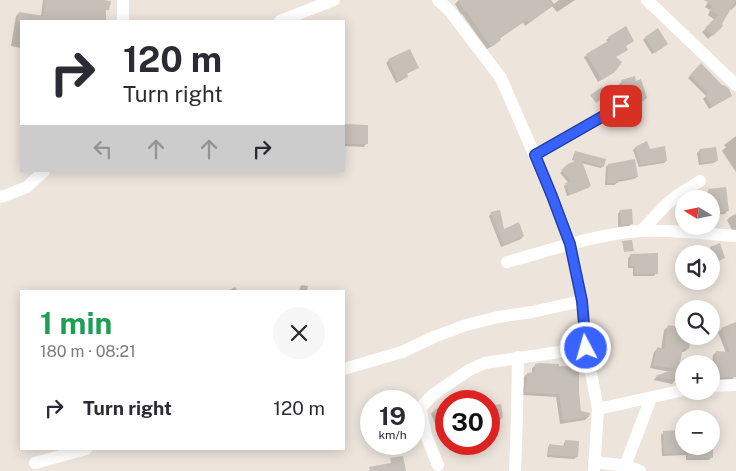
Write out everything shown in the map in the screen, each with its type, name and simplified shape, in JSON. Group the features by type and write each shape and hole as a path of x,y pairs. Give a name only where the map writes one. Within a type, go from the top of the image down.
{"street":[{"path":"123,0 124,20"},
{"path":"438,0 449,10 501,78 535,155 570,244 582,301 586,348 598,409 594,466 625,466 640,471"},
{"path":"647,0 736,85"},
{"path":"282,20 329,1"},
{"path":"535,155 621,106"},
{"path":"0,197 27,186 43,172"},
{"path":"641,231 678,195 700,181"},
{"path":"507,262 570,244 641,231 736,236"},
{"path":"345,369 402,352 466,325 582,301"},
{"path":"438,465 424,427 421,411 422,406 434,394 469,370 485,363 586,348"},
{"path":"515,471 518,357"},
{"path":"720,386 736,385"},
{"path":"598,409 675,392"},
{"path":"625,466 651,398"},
{"path":"35,463 82,450"}],"building":[{"path":"45,0 111,1 109,10 106,10 106,20 17,21 19,12 43,16"},
{"path":"458,0 549,0 553,6 529,23 527,20 500,38 501,40 491,47"},
{"path":"704,0 736,0 722,24 723,26 713,36 705,28 718,15 710,10 713,6"},
{"path":"626,26 634,41 626,46 628,50 616,57 622,62 615,72 602,80 586,54 610,40 608,37"},
{"path":"658,28 668,44 655,53 645,37"},
{"path":"410,49 419,68 407,73 408,77 398,81 388,59"},
{"path":"701,63 722,85 729,89 732,96 712,107 705,95 708,93 690,75"},
{"path":"635,76 636,81 641,79 647,98 634,103 633,99 628,101 621,80"},
{"path":"602,87 607,95 596,103 590,95"},
{"path":"345,124 368,125 368,144 345,144"},
{"path":"647,141 650,149 665,146 667,161 641,165 635,147"},
{"path":"716,147 718,161 701,163 700,149"},
{"path":"575,151 606,159 604,167 582,161 591,186 570,195 565,183 571,181 561,170 577,160 573,159"},
{"path":"635,159 638,177 618,180 618,183 607,183 608,164"},
{"path":"726,187 729,211 720,212 720,190 708,189"},
{"path":"632,209 633,224 621,225 620,210"},
{"path":"500,210 504,229 519,222 524,236 504,245 490,212"},
{"path":"632,240 634,251 624,252 622,241"},
{"path":"720,243 725,258 720,260 720,245 715,245"},
{"path":"658,253 658,274 635,274 635,266 631,266 630,254"},
{"path":"736,322 736,377 720,377 720,355 716,355 716,351 730,352 721,328"},
{"path":"668,325 675,326 675,345 690,345 689,349 683,348 682,355 675,355 675,369 653,365 657,347 664,349"},
{"path":"535,364 579,367 581,411 590,413 589,417 563,421 559,394 526,393 527,373 535,372"},
{"path":"675,369 675,381 655,376"},
{"path":"500,404 503,418 500,418"},
{"path":"675,430 675,453 664,454 663,431"},
{"path":"565,440 579,441 578,457 548,455 549,444 565,446"},
{"path":"688,455 713,455 713,458 688,458"},
{"path":"403,456 406,471 370,471 369,467 391,463 390,458"}],"route":[{"path":"586,348 582,301 570,244 535,155 621,106"}]}
